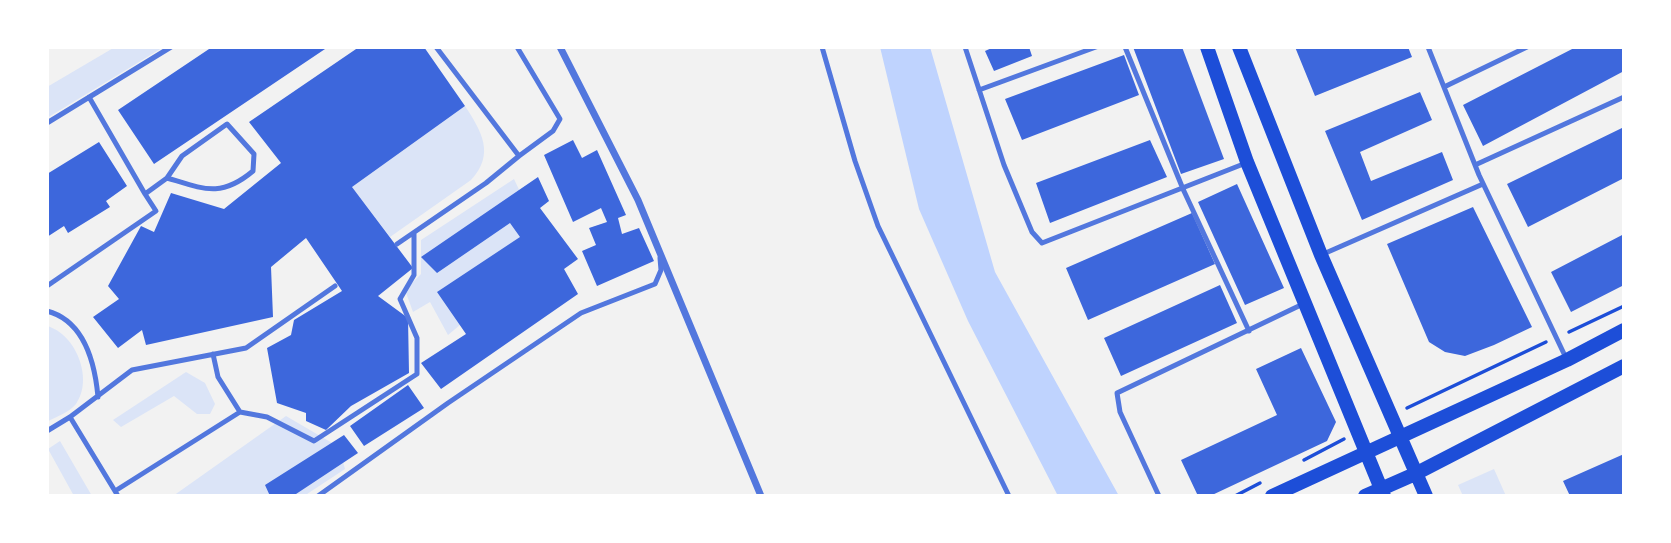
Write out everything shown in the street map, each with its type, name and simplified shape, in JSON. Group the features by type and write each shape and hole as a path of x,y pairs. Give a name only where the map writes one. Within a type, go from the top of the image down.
{"main road":[{"path":"1207,47 1247,162 1382,492"},
{"path":"1239,47 1321,255 1426,496"},
{"path":"1272,496 1567,360 1624,330"},
{"path":"1365,496 1382,492 1624,366"}],"street":[{"path":"559,47 638,200 761,496"}],"lane":[{"path":"47,123 171,47"},
{"path":"436,47 519,156"},
{"path":"397,244 486,183 553,131 560,119 517,47"},
{"path":"822,47 855,161 878,226 1009,496"},
{"path":"965,47 1013,187 1032,232 1042,243 1183,190 1247,162"},
{"path":"979,90 1096,47"},
{"path":"1125,47 1183,190 1250,331"},
{"path":"1428,47 1483,184 1567,360"},
{"path":"1444,86 1527,47"},
{"path":"47,286 156,211 89,97"},
{"path":"1475,165 1624,97"},
{"path":"145,194 167,178 182,156 227,124 254,154 253,171 239,183 219,190 195,187 167,178"},
{"path":"1321,255 1483,184"},
{"path":"70,417 116,493 240,412 267,417 314,440 417,374 417,338 400,299 414,275 414,233"},
{"path":"318,496 581,313 655,284 662,270 660,254"},
{"path":"47,431 132,370 246,348 335,286"},
{"path":"1159,496 1120,412 1117,393 1305,303"},
{"path":"47,312 57,314 76,329 95,372 97,397"},
{"path":"213,354 218,377 240,412"}],"path":[{"path":"1392,415 1624,306"},
{"path":"1296,464 1358,432"},
{"path":"1235,496 1259,483"}],"shaded area":[{"path":"115,47 162,48 47,118 47,87"},
{"path":"465,106 481,134 483,143 483,161 478,170 471,180 390,237 352,187"},
{"path":"514,179 540,234 466,320 448,335 430,302 413,312 405,290 421,274 421,240"},
{"path":"47,326 66,338 74,348 82,370 83,382 76,404 47,422"},
{"path":"186,372 205,383 215,404 210,414 197,414 174,396 121,427 113,420"},
{"path":"286,416 339,447 345,469 304,496 173,496"},
{"path":"60,441 92,496 74,496 48,449"},
{"path":"1494,469 1506,496 1463,496 1458,485"}],"water":[{"path":"880,47 930,47 995,272 1119,496 1058,496 968,321 919,209"}],"building":[{"path":"212,47 328,47 154,164 118,110"},
{"path":"359,47 424,47 465,106 352,187 413,268 378,296 408,318 409,373 351,406 326,430 306,421 306,413 277,403 267,348 291,335 294,320 342,291 306,238 271,267 273,317 146,345 142,330 118,348 93,317 119,299 108,286 141,226 154,232 171,193 224,209 281,163 249,122"},
{"path":"994,47 1029,47 1032,56 994,71 985,51"},
{"path":"1133,47 1182,47 1224,159 1181,174"},
{"path":"1295,47 1408,47 1412,57 1315,96"},
{"path":"1576,47 1624,47 1624,71 1483,146 1463,105"},
{"path":"1124,55 1139,95 1022,140 1005,99"},
{"path":"1420,92 1432,120 1360,152 1371,181 1442,152 1453,180 1362,220 1325,131"},
{"path":"1624,127 1624,178 1528,227 1507,184"},
{"path":"573,140 582,158 597,150 626,215 618,218 622,234 639,228 654,261 597,286 582,251 596,245 589,228 607,222 601,208 573,222 544,155"},
{"path":"1150,140 1167,177 1050,223 1036,183"},
{"path":"99,142 127,186 106,201 110,207 68,233 64,226 47,237 47,174"},
{"path":"538,177 549,201 540,208 578,259 564,269 578,294 441,389 421,363 466,334 437,292 520,237 510,223 437,273 421,257"},
{"path":"1237,184 1284,288 1245,305 1198,202"},
{"path":"1473,207 1532,327 1465,356 1445,352 1429,342 1387,244"},
{"path":"1192,213 1215,264 1088,320 1066,268"},
{"path":"1624,234 1624,285 1571,312 1551,272"},
{"path":"1220,285 1237,323 1121,376 1104,338"},
{"path":"1301,348 1336,422 1327,441 1210,496 1198,496 1181,460 1277,415 1256,369"},
{"path":"408,385 424,408 364,446 350,426"},
{"path":"344,435 358,453 293,496 270,496 265,485"},
{"path":"1624,454 1624,496 1570,496 1563,481"}]}
